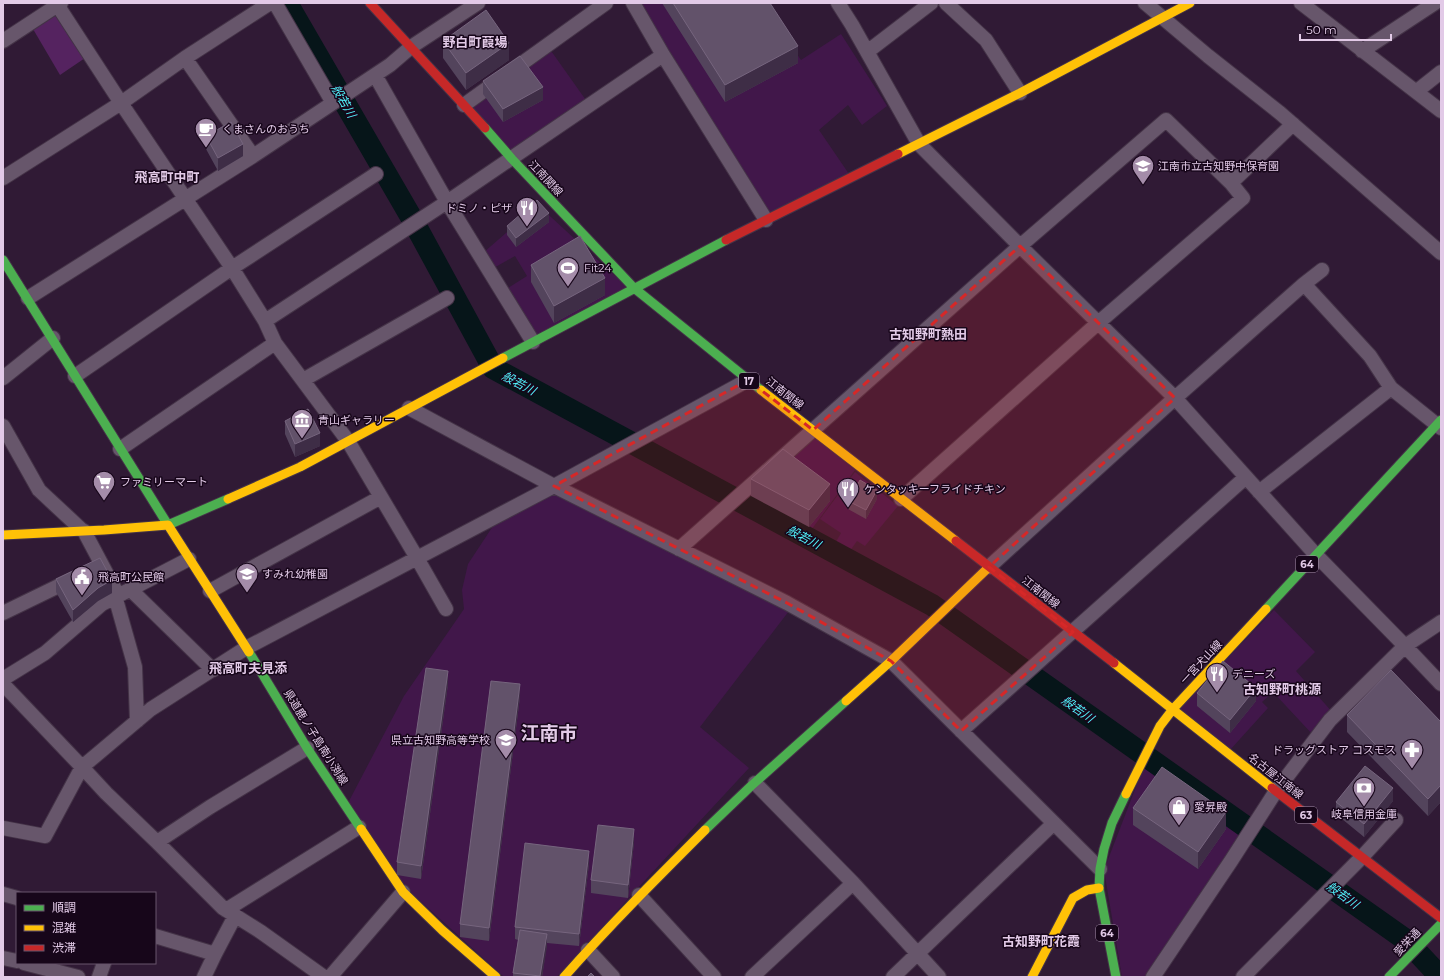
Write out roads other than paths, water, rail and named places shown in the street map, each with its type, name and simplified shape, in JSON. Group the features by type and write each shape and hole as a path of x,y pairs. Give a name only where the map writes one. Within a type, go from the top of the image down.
{"main road":[{"name":"江南関線","path":"370,3 512,159 634,288 748,380 1173,709"},
{"path":"3,535 168,525 300,467 634,288 1020,93 1190,3"},
{"name":"県道鹿ノ子島南小渕線","path":"3,260 307,748 403,892 442,930 496,977"},
{"name":"一宮犬山線","path":"1116,977 1099,888 1100,869 1104,848 1112,823 1160,726 1173,709 1439,424"},
{"path":"564,977 639,895 755,783 891,661 989,568"},
{"name":"名古屋江南線","path":"1173,709 1276,791 1441,918"},
{"path":"1032,977 1073,898 1087,890 1099,888"},
{"name":"愛栄通","path":"1389,977 1441,924"}],"street":[{"path":"3,178 121,103 185,58 270,3"},
{"path":"275,3 333,103"},
{"path":"28,298 253,156 375,76 411,47 478,3"},
{"path":"464,105 606,3"},
{"path":"633,3 663,55 766,220"},
{"path":"838,3 919,144 1020,246 1175,398 1316,555 1441,684"},
{"path":"867,52 931,3"},
{"path":"946,3 986,40 1020,93"},
{"path":"1145,3 1293,124 1441,254"},
{"path":"1301,3 1441,111"},
{"path":"1362,51 1436,3"},
{"path":"3,41 58,4 121,103 232,268 265,321 275,343 348,441 418,558 446,609"},
{"path":"265,321 512,159 663,55"},
{"path":"185,58 253,156"},
{"path":"1417,91 1441,72"},
{"path":"375,76 447,202 533,342"},
{"path":"679,549 1020,246 1166,120 1231,183 1243,198 1098,323 902,499"},
{"path":"1231,183 1293,124"},
{"path":"75,376 232,268 376,174"},
{"path":"989,568 1175,398 1304,284 1322,270"},
{"path":"1304,284 1370,356 1391,388 1439,424"},
{"path":"303,380 447,298"},
{"path":"3,378 53,338"},
{"path":"120,449 275,343"},
{"path":"3,828 45,836 82,767 151,709 246,648 554,486 748,380"},
{"path":"1259,492 1391,388"},
{"path":"409,408 554,486 787,603 891,661 1100,869"},
{"path":"3,426 39,490 83,531 102,565 121,593 212,670"},
{"path":"961,731 1246,477"},
{"path":"210,591 381,497"},
{"path":"189,559 102,604 45,654 4,686 106,793 231,913 324,977"},
{"path":"3,613 102,565"},
{"path":"121,593 135,667 137,721"},
{"path":"1153,977 1231,862 1276,791 1330,720 1405,646 1441,622"},
{"path":"157,842 307,748"},
{"path":"755,783 853,883 939,977"},
{"path":"1243,977 1362,857 1396,820"},
{"path":"893,977 1054,823"},
{"path":"204,977 231,913 359,827"},
{"path":"752,977 853,883"},
{"path":"330,977 403,892"},
{"path":"3,894 16,898"},
{"path":"639,895 714,977"},
{"path":"156,936 215,954"},
{"path":"588,950 612,977"},
{"path":"3,958 16,961"},
{"path":"28,964 78,977"},
{"path":"99,977 104,964"}],"waterway":[{"name":"般若川","path":"287,3 411,217 493,368 932,605 1406,940 1433,969 1437,977"}],"place":[{"name":"くまさんのおうち","path":"206,148"},
{"name":"江南市立古知野中保育園","path":"1143,186"},
{"name":"ドミノ・ピザ","path":"527,228"},
{"name":"Fit24","path":"568,288"},
{"name":"青山ギャラリー","path":"302,440"},
{"name":"ファミリーマート","path":"104,502"},
{"name":"ケンタッキーフライドチキン","path":"848,508"},
{"name":"すみれ幼稚園","path":"247,594"},
{"name":"飛高町公民館","path":"82,596"},
{"name":"デニーズ","path":"1217,694"},
{"name":"県立古知野高等学校","path":"506,760"},
{"name":"ドラッグストア コスモス","path":"1412,770"},
{"name":"岐阜信用金庫","path":"1364,808"},
{"name":"愛昇殿","path":"1179,826"}],"district":[{"name":"野白町葭場","path":"475,42"},
{"name":"飛高町中町","path":"167,177"},
{"name":"古知野町熱田","path":"928,334"},
{"name":"飛高町夫見添","path":"248,668"},
{"name":"古知野町桃源","path":"1282,689"},
{"name":"江南市","path":"549,733"},
{"name":"古知野町花霞","path":"1041,941"}]}
